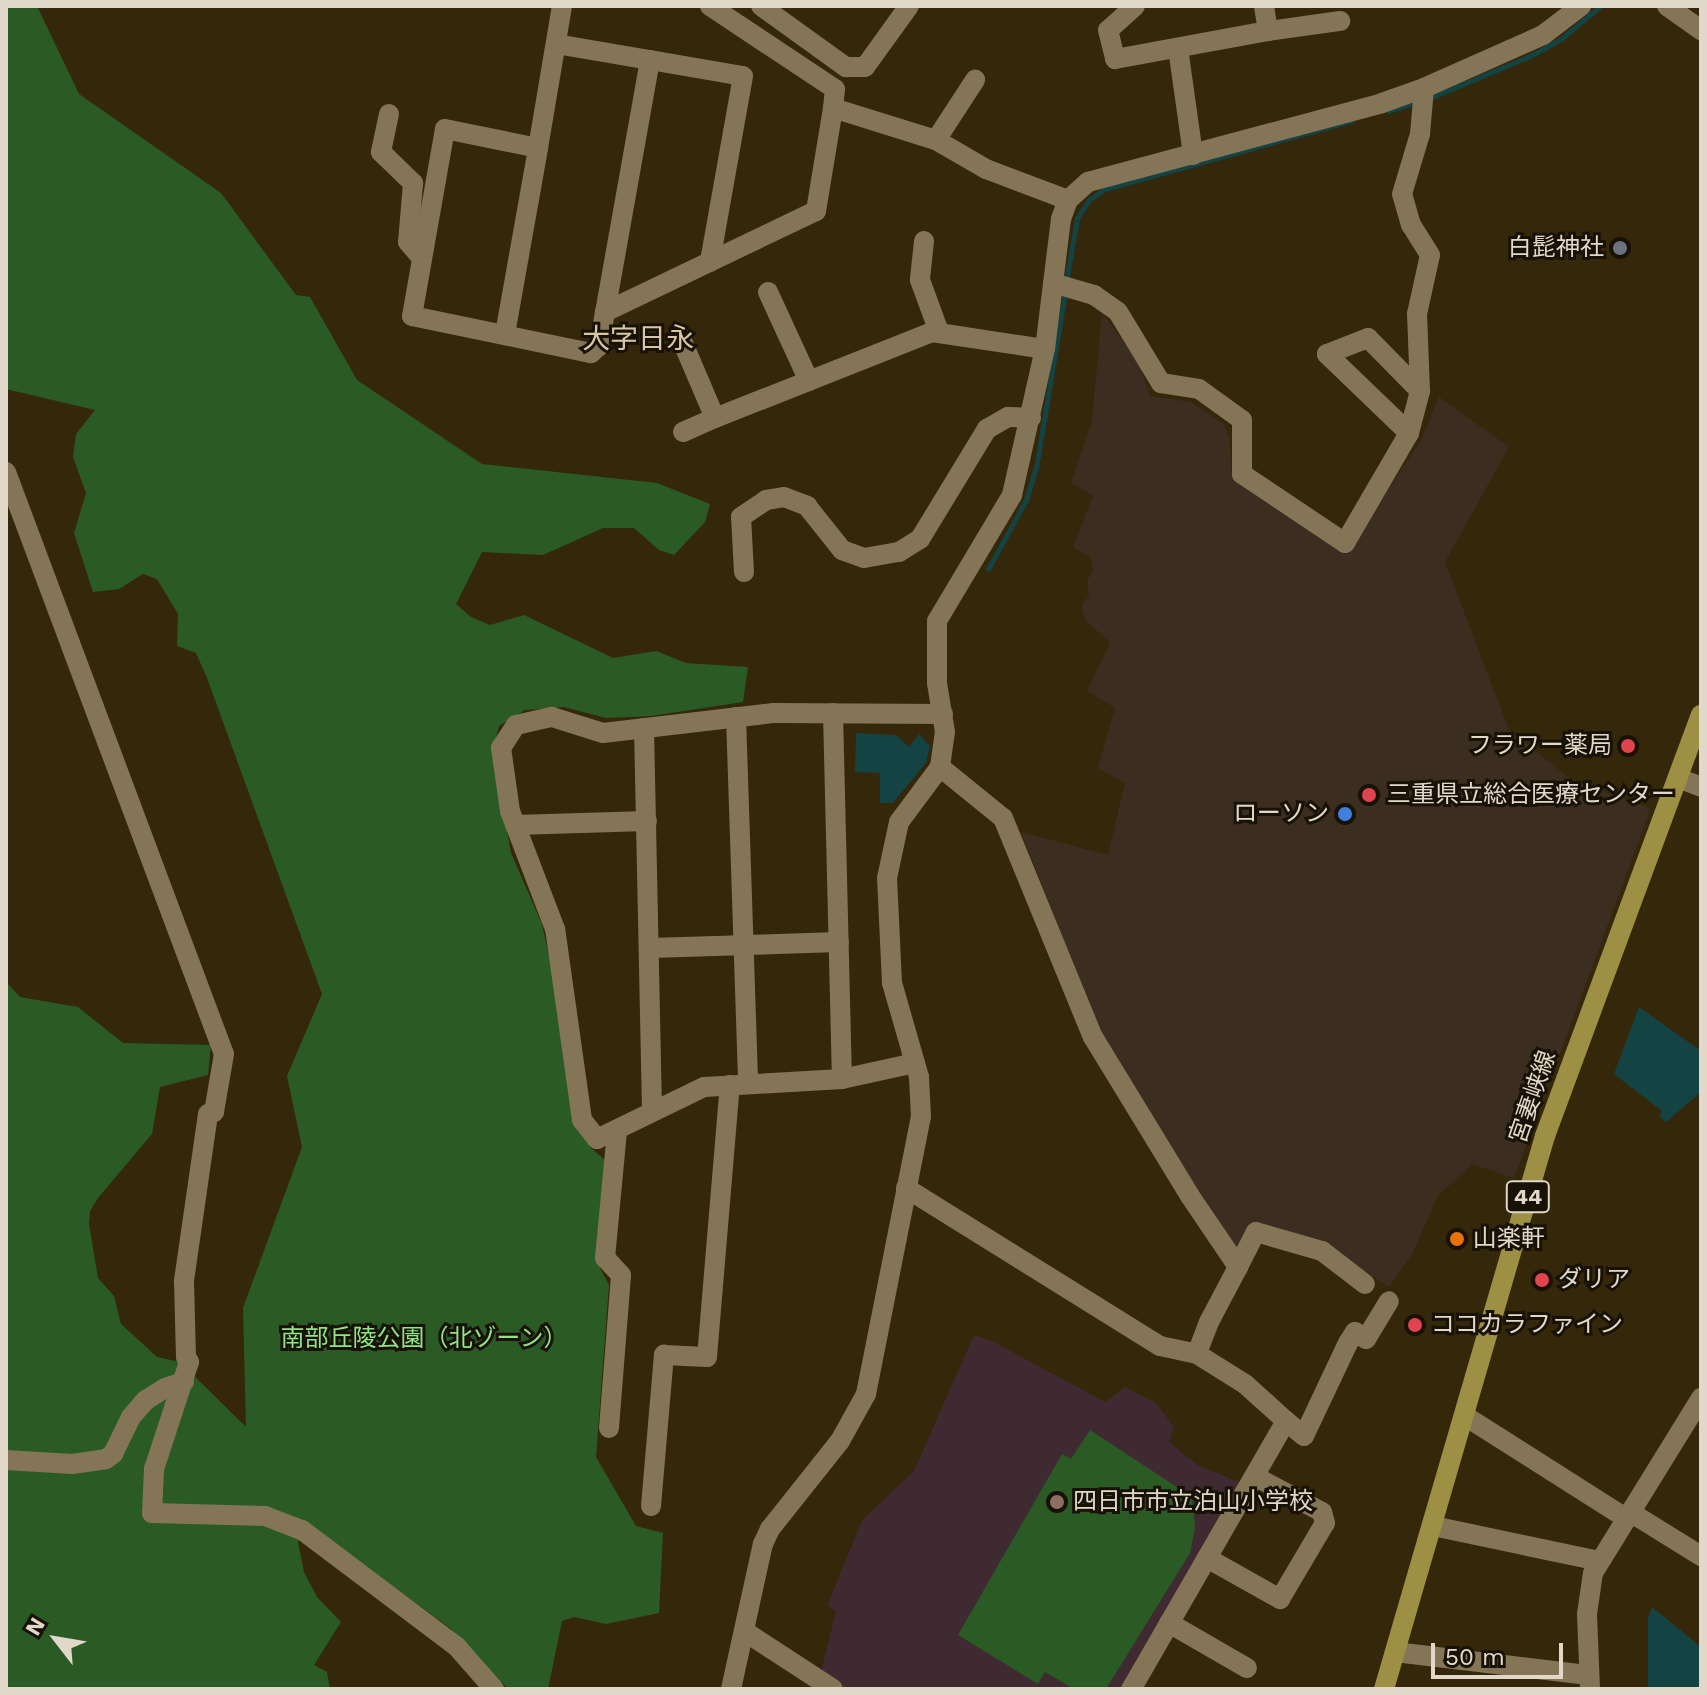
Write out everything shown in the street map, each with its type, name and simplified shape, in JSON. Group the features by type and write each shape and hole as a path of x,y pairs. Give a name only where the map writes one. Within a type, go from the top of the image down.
{"main road":[{"name":"宮妻峡線","path":"1384,1689 1545,1136 1701,715"}],"street":[{"path":"505,334 562,6"},
{"path":"710,6 834,98 936,140 986,169 1068,200"},
{"path":"761,6 839,64 865,67 909,6"},
{"path":"1135,6 1108,30 1115,59 1340,21"},
{"path":"1264,6 1268,31"},
{"path":"729,1688 763,1544 770,1529 827,1459 866,1394 921,1117 915,1063 892,983 887,878 899,822 940,767 945,732 937,683 937,621 1012,495 1062,285 1061,219 1068,200 1088,182 1382,103 1424,96 1543,35 1581,6"},
{"path":"1667,6 1701,30"},
{"path":"556,44 743,76 710,262"},
{"path":"1178,48 1193,155"},
{"path":"538,148 445,129 412,316 591,353 599,346 650,60"},
{"path":"605,312 816,211 839,64"},
{"path":"936,140 975,80"},
{"path":"1062,285 1094,295 1118,312 1161,383 1199,389 1242,420 1242,474 1345,543 1409,433 1420,391 1417,314 1430,255 1411,225 1402,194 1420,134 1424,96"},
{"path":"389,114 381,152 413,183 408,242 422,258"},
{"path":"924,241 920,280 939,332"},
{"path":"768,292 809,381"},
{"path":"683,432 932,332 1045,349"},
{"path":"680,336 715,418"},
{"path":"1409,433 1327,354 1368,338 1420,391"},
{"path":"744,572 741,517 766,500 784,497 807,506 842,550 864,558 899,552 920,539 987,429 1008,417 1031,418"},
{"path":"6,472 224,1054 214,1112 208,1114 184,1281 186,1357 189,1362 154,1469 152,1513 265,1516 302,1530 457,1647 494,1689"},
{"path":"915,1063 842,1079 704,1087 597,1139 582,1120 555,929 515,825 501,748 516,725 552,717 603,733 736,717 833,713 943,714"},
{"path":"833,713 842,1079"},
{"path":"651,1506 664,1355 707,1357 739,1085 746,946 736,717"},
{"path":"644,728 652,1110"},
{"path":"940,767 1003,818 1093,1037 1238,1267"},
{"path":"1678,778 1701,787"},
{"path":"515,825 647,821"},
{"path":"650,948 839,942"},
{"path":"609,1428 621,1275 605,1258 617,1131"},
{"path":"906,1188 1160,1346 1197,1354 1245,1384 1304,1436 1355,1332 1366,1339 1389,1301"},
{"path":"1197,1354 1209,1322 1256,1232 1322,1251 1365,1284"},
{"path":"6,1460 72,1464 106,1459 113,1454 131,1417 146,1400 165,1388 184,1382"},
{"path":"1395,1652 1590,1682 1588,1590 1599,1561 1701,1398"},
{"path":"1465,1416 1701,1556"},
{"path":"1131,1689 1286,1421"},
{"path":"1207,1558 1280,1599 1325,1523 1322,1512 1256,1477"},
{"path":"1433,1526 1599,1561"},
{"path":"1169,1623 1247,1668"},
{"path":"744,1631 833,1689"}],"shaded area":[{"name":"三重県立総合医療センター","path":"1102,313 1137,360 1150,396 1191,402 1224,424 1229,437 1232,476 1346,552 1421,440 1439,397 1509,447 1445,562 1509,730 1572,780 1651,808 1514,1178 1472,1164 1438,1196 1412,1254 1389,1287 1328,1246 1253,1225 1237,1251 1101,1035 1021,832 1108,855 1125,783 1098,768 1115,708 1087,691 1110,642 1085,620 1081,607 1089,595 1087,581 1093,570 1091,558 1073,547 1093,496 1071,483 1092,420"},
{"name":"四日市市立泊山小学校","path":"974,1335 992,1341 1105,1402 1125,1387 1156,1403 1174,1427 1169,1442 1199,1466 1242,1483 1123,1689 847,1689 821,1672 836,1611 827,1606 862,1520 914,1471"}],"green space":[{"name":"南部丘陵公園（北ゾーン）","path":"6,6 37,6 79,94 221,193 296,295 310,297 357,380 482,464 657,483 710,504 705,522 674,555 659,550 634,528 603,528 543,555 482,552 456,604 471,617 490,625 524,615 613,658 656,651 686,663 748,667 743,702 651,716 606,718 564,707 525,710 499,726 493,751 511,853 542,924 591,1148 605,1160 600,1268 609,1285 596,1457 636,1526 663,1533 659,1613 606,1624 574,1617 562,1621 548,1689 508,1689 450,1628 312,1527 298,1542 304,1572 317,1597 341,1622 314,1665 327,1672 330,1689 6,1689 6,982 20,997 78,1007 123,1043 211,1045 208,1075 160,1087 152,1134 98,1198 90,1211 89,1224 98,1278 114,1296 121,1324 157,1357 180,1362 246,1427 243,1308 302,1147 287,1076 322,994 207,678 196,653 177,646 178,614 157,579 143,574 119,589 93,592 74,533 86,493 73,457 76,434 95,410 6,389"},
{"path":"1090,1430 1192,1497 1195,1528 1190,1553 1106,1689 1074,1689 1045,1672 1038,1684 958,1635 1062,1454 1071,1459"}],"water":[{"path":"856,733 896,735 909,747 919,734 930,746 926,763 893,803 880,803 880,773 855,772"},
{"path":"1639,1007 1701,1051 1701,1092 1666,1122 1659,1116 1662,1111 1614,1074"},
{"path":"1652,1607 1701,1647 1701,1689 1648,1689 1648,1617"}],"waterway":[{"path":"1430,98 1530,56 1562,38 1600,6"},
{"path":"1388,111 1417,102"},
{"path":"1066,282 1077,218 1090,199 1105,189 1351,121"},
{"path":"988,569 1026,500 1036,468 1065,292"}],"place":[{"name":"白髭神社","path":"1620,248"},
{"name":"フラワー薬局","path":"1628,746"},
{"name":"三重県立総合医療センター","path":"1369,795"},
{"name":"ローソン","path":"1345,814"},
{"name":"山楽軒","path":"1457,1239"},
{"name":"ダリア","path":"1542,1280"},
{"name":"ココカラファイン","path":"1415,1325"},
{"name":"四日市市立泊山小学校","path":"1057,1502"}],"district":[{"name":"大字日永","path":"638,339"}]}
